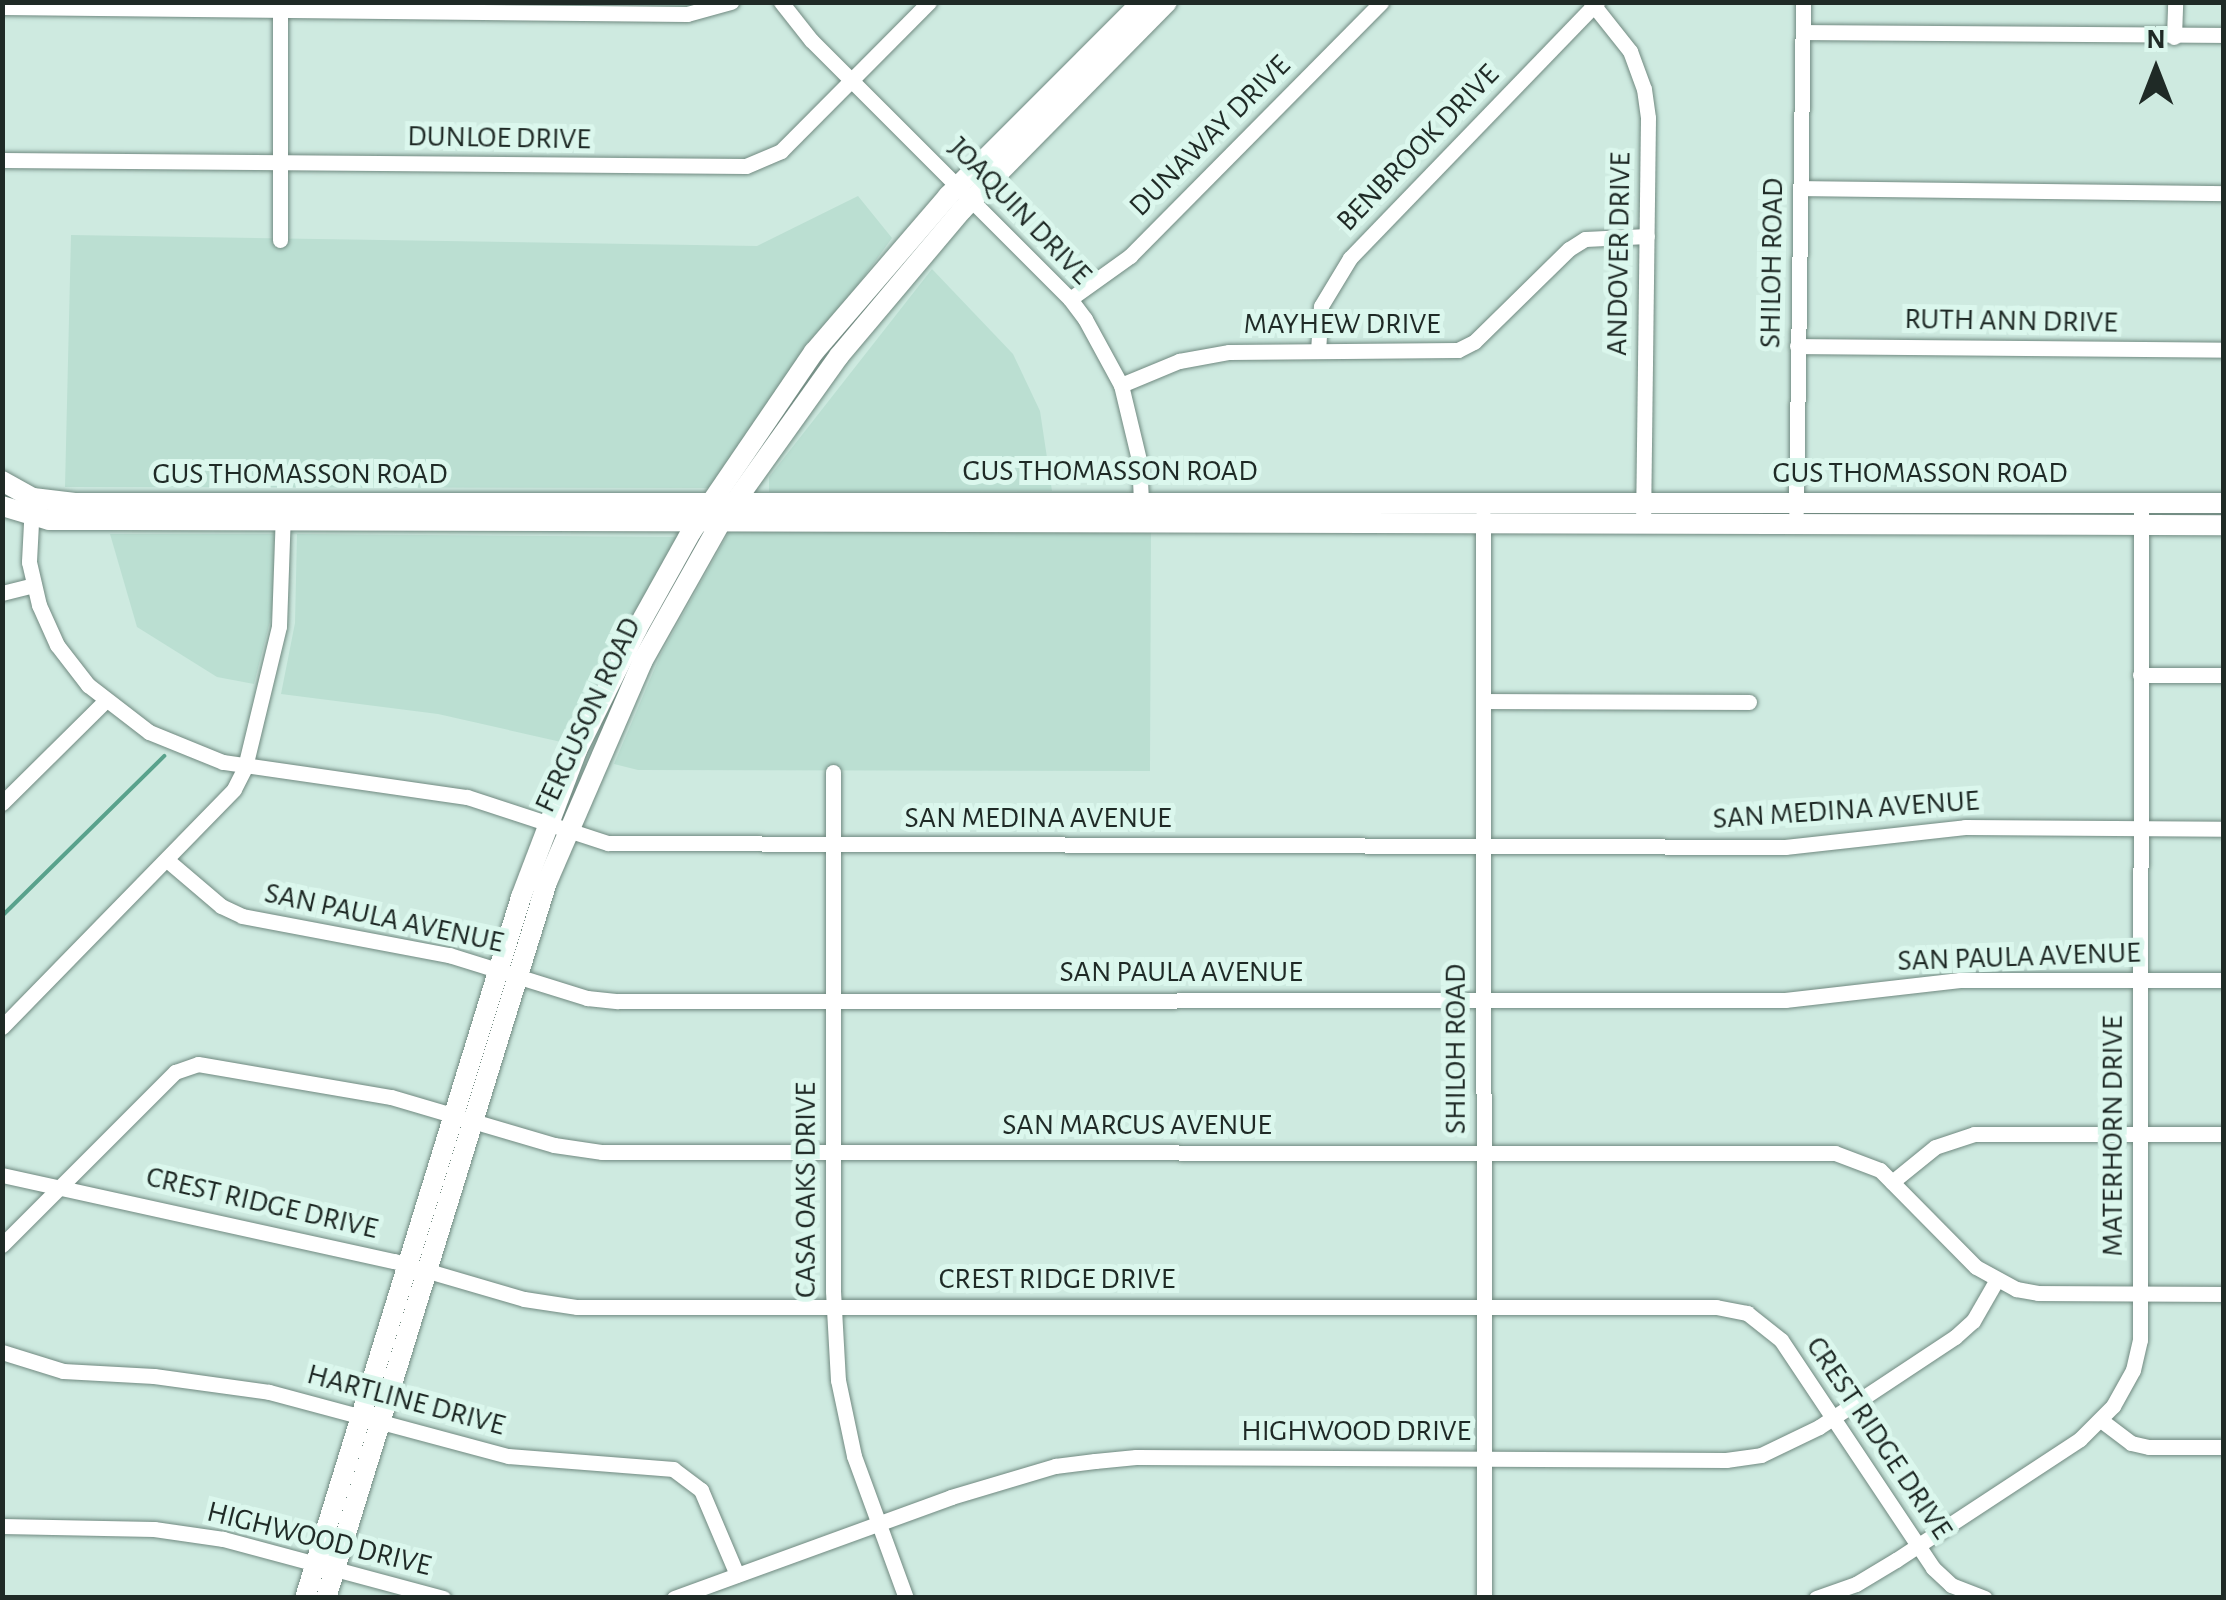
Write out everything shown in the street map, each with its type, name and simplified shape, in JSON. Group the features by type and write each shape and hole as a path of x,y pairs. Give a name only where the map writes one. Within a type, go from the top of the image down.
{"main road":[{"name":"FERGUSON ROAD","path":"305,1598 325,1566 508,973 605,691 814,352 1142,2"},
{"name":"FERGUSON ROAD","path":"965,194 1167,2"},
{"name":"GUS THOMASSON ROAD","path":"2,481 31,507"},
{"name":"GUS THOMASSON ROAD","path":"717,512 859,502 981,511 1643,513 1796,503 1986,514 2141,514 2224,504"},
{"path":"846,521 859,502"},
{"name":"GUS THOMASSON ROAD","path":"2,506 156,512 717,512 846,521 981,511"},
{"name":"GUS THOMASSON ROAD","path":"1643,513 1796,525 1986,514"},
{"name":"GUS THOMASSON ROAD","path":"2141,514 2224,525"},
{"name":"FERGUSON ROAD","path":"325,1566 326,1598"}],"street":[{"path":"2,7 280,6 686,14 731,2"},
{"name":"JOAQUIN DRIVE","path":"780,2 851,81 1070,300 1121,385 1139,460 1140,511"},
{"name":"DUNLOE DRIVE","path":"2,160 746,166 781,150 929,2"},
{"name":"DUNAWAY DRIVE","path":"1070,300 1130,256 1381,2"},
{"name":"SHILOH ROAD","path":"1796,525 1803,2"},
{"path":"2174,37 2175,2"},
{"name":"ANDOVER DRIVE","path":"1594,4 1630,51 1644,89 1647,236 1643,513"},
{"name":"BENBROOK DRIVE","path":"1318,351 1322,306 1350,258 1594,4"},
{"path":"280,6 280,240"},
{"path":"1803,32 2224,35"},
{"path":"1801,188 2224,193"},
{"name":"MAYHEW DRIVE","path":"1121,385 1202,356 1458,350 1474,342 1569,249 1585,239 1647,236"},
{"name":"RUTH ANN DRIVE","path":"1797,346 2224,350"},
{"name":"SAN MEDINA AVENUE","path":"31,507 27,539 34,585 58,645 105,701 171,743 245,767 467,797 632,846 1785,847 1964,827 2224,829"},
{"name":"SHILOH ROAD","path":"1483,512 1484,1598"},
{"path":"2,1027 219,809 245,767 279,626 283,513"},
{"name":"MATERHORN DRIVE","path":"1816,1598 1856,1584 1918,1546 2102,1421 2133,1370 2140,1340 2141,514"},
{"path":"2,594 34,585"},
{"path":"2140,675 2224,675"},
{"path":"2,803 105,701"},
{"path":"1482,701 1750,702"},
{"name":"CASA OAKS DRIVE","path":"833,772 834,1306 844,1415 906,1598"},
{"name":"SAN PAULA AVENUE","path":"167,860 221,906 242,916 409,946 587,998 618,1001 1786,1000 1960,980 2224,980"},
{"name":"SAN MARCUS AVENUE","path":"59,1186 185,1066 198,1064 391,1097 584,1150 1835,1153 1860,1159 1892,1182 1976,1267 1996,1281 2038,1293 2224,1294"},
{"path":"1892,1182 1934,1147 1953,1138 2224,1134"},
{"name":"CREST RIDGE DRIVE","path":"2,1175 418,1268 524,1300 577,1307 1716,1306 1748,1313 1780,1340 1918,1546 1951,1585 1985,1598"},
{"path":"2,1244 59,1186"},
{"name":"HIGHWOOD DRIVE","path":"674,1598 1010,1478 1095,1461 1726,1460 1761,1455 1789,1445 1955,1337 1973,1321 1996,1281"},
{"name":"HARTLINE DRIVE","path":"2,1352 63,1371 226,1384 508,1456 672,1469 701,1490 736,1575"},
{"path":"2102,1421 2131,1442 2150,1447 2224,1447"},
{"name":"HIGHWOOD DRIVE","path":"2,1526 154,1530 223,1540 443,1598"}],"shaded area":[{"path":"858,196 892,238 710,488 65,487 71,235 757,246"},
{"path":"932,269 1013,354 1040,411 1052,491 769,492 769,477"},
{"path":"729,532 1151,532 1150,771 638,770 614,764 660,656"},
{"path":"110,534 274,534 273,610 254,684 217,677 137,627"},
{"path":"297,534 681,537 570,744 438,714 281,694 295,623"}],"waterway":[{"path":"2,916 164,756"}]}
